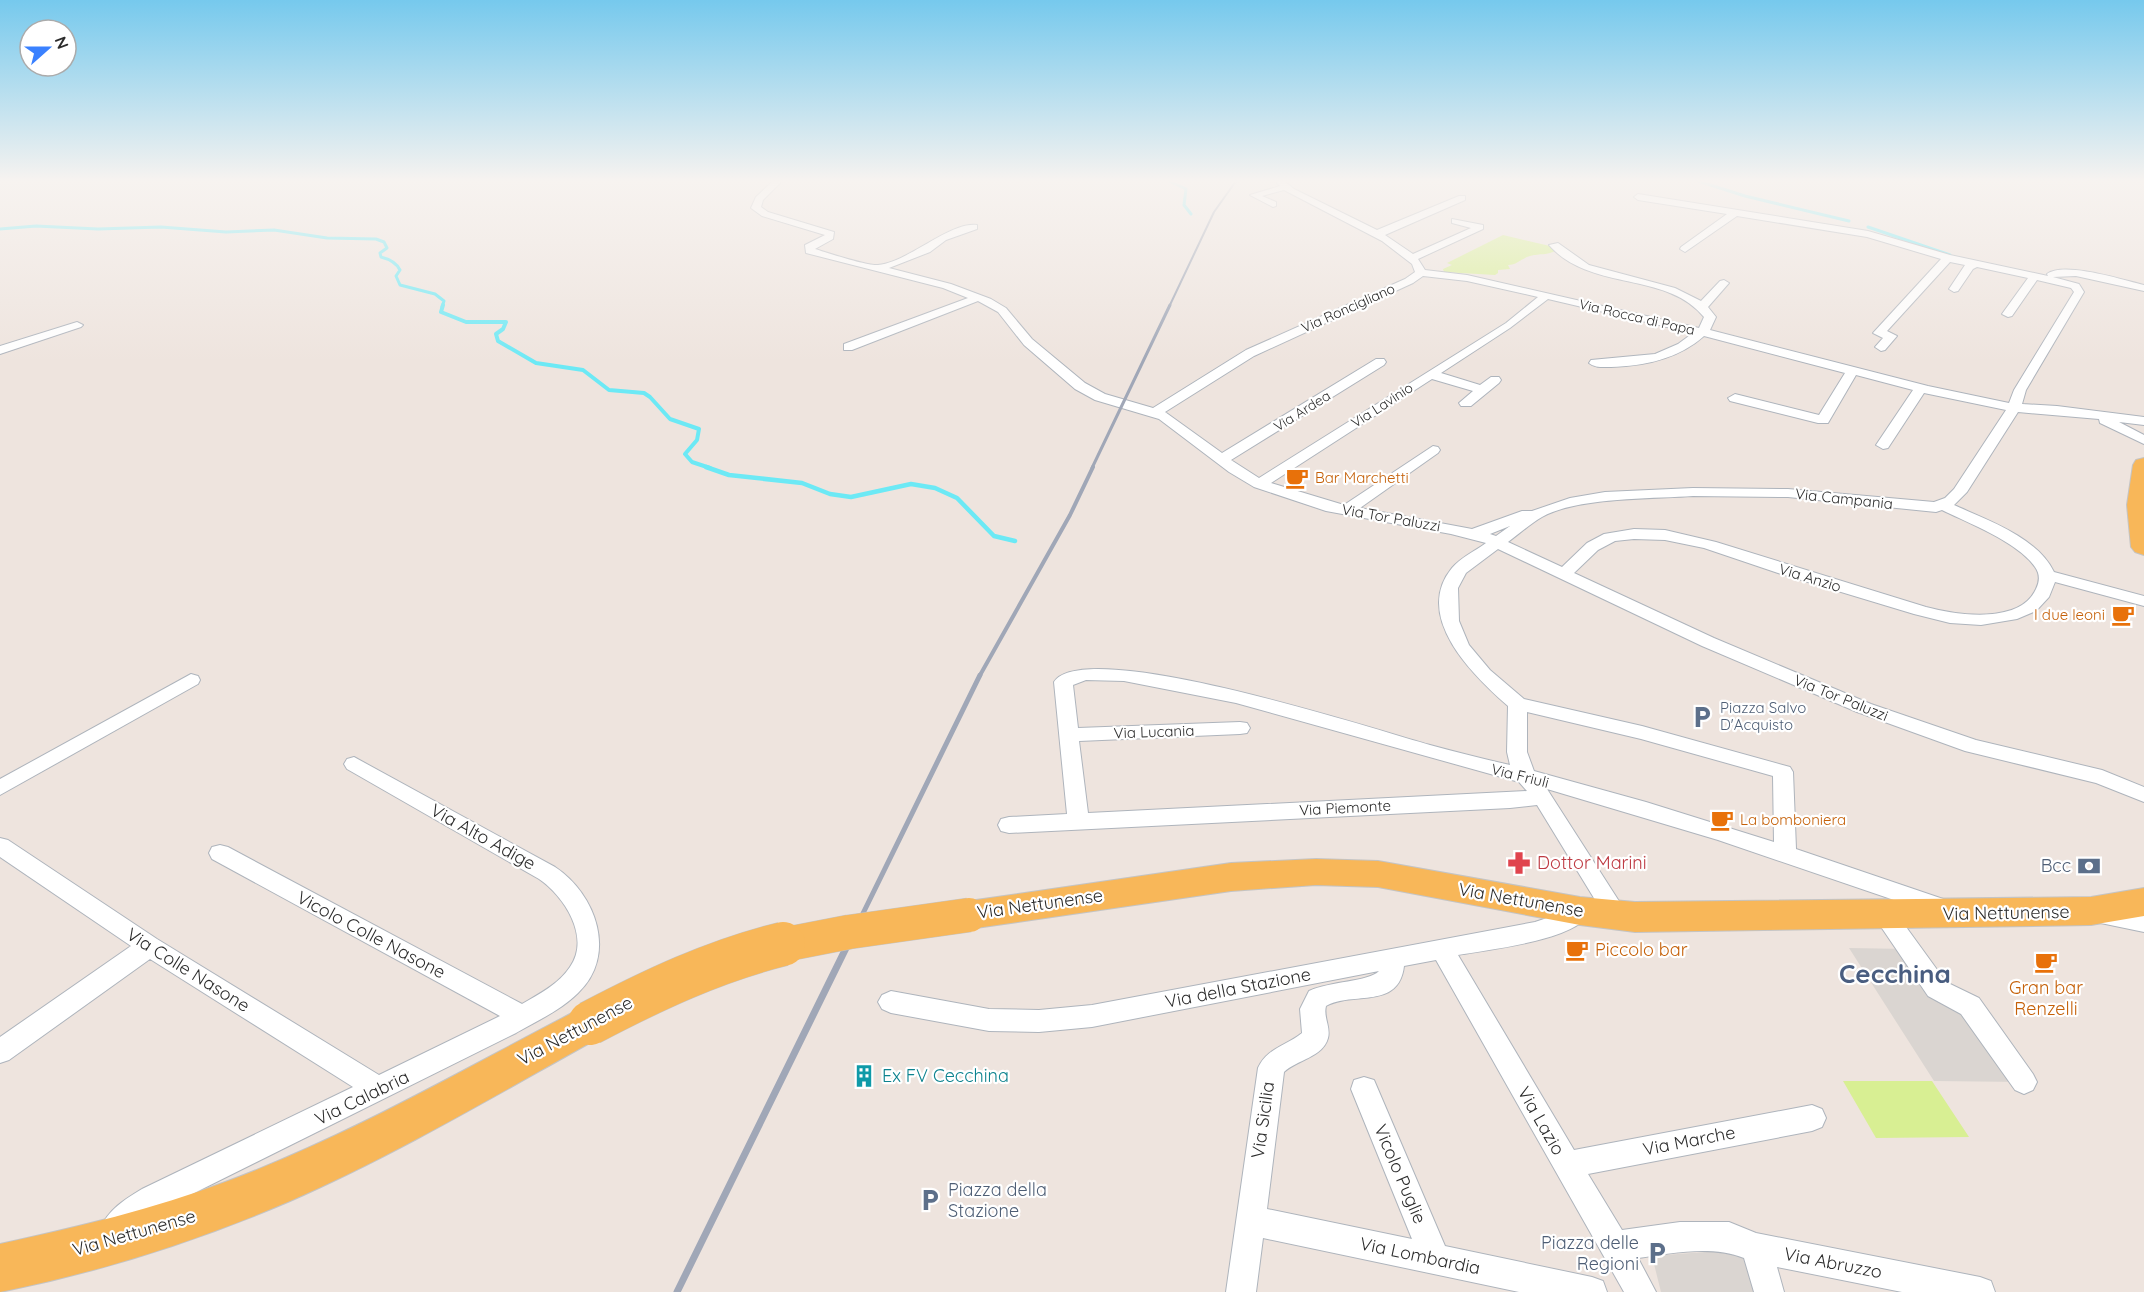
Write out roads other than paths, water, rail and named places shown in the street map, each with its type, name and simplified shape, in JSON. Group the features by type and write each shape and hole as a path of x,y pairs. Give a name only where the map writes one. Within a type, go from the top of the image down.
{"main road":[{"path":"2144,465 2139,505 2144,548"},
{"name":"Via Nettunense","path":"0,1268 109,1243 228,1204 293,1176 406,1121 590,1023 692,973 767,948 823,936 1231,877 1316,872 1378,874 1580,911 1653,918 2091,911 2144,902"}],"street":[{"name":"Via Tor Paluzzi","path":"821,241 808,247 812,252 940,284 979,297 1002,310 1028,342 1084,389 1104,398 1156,412 1259,484 1298,498 1346,510 1475,534 1497,542 1708,642 1894,719 1972,746 2102,777 2144,795"},
{"path":"877,269 926,250 938,241"},
{"path":"1388,241 1412,258 1420,266 1421,273"},
{"path":"1412,258 1450,241"},
{"path":"1685,249 1696,241"},
{"path":"1893,241 1948,258 2035,276 2077,288 2079,292 2020,390 2014,408 1960,492 1943,505 2017,543 2037,559 2047,574 2144,601"},
{"path":"1554,246 1584,267 1662,288 1702,307 1710,316 1708,325 1702,332 1678,351 1658,358 1595,363"},
{"path":"1881,347 1891,336 1879,333 1948,258"},
{"path":"1954,289 1969,267 1977,263"},
{"path":"2008,314 2035,276 2071,272 2144,288"},
{"name":"Via Rocca di Papa","path":"1421,273 1479,280 1546,295 1921,388 2014,408"},
{"name":"Via Roncigliano","path":"1156,412 1250,353 1409,281 1421,273"},
{"path":"1702,307 1724,283"},
{"name":"Via Lavinio","path":"1259,484 1508,324 1546,295"},
{"path":"848,347 979,297"},
{"path":"0,350 77,326"},
{"name":"Via Ardea","path":"1223,459 1380,363"},
{"path":"1735,398 1820,426 1852,371"},
{"path":"1431,374 1482,390"},
{"path":"1466,403 1495,380"},
{"path":"1883,445 1921,388"},
{"path":"2020,390 2049,409"},
{"path":"2014,408 2049,409 2144,421"},
{"path":"2092,414 2144,429"},
{"path":"2092,414 2144,440"},
{"path":"1346,510 1433,450"},
{"name":"Via Campania","path":"1475,534 1516,516 1605,497 1693,492 1788,493 1929,507 1943,505"},
{"name":"Via Campania","path":"1518,704 1496,686 1471,660 1458,640 1450,621 1449,598 1455,576 1466,565 1533,516 1546,510"},
{"name":"Via Anzio","path":"1564,574 1590,546 1603,540 1634,534 1666,535 1709,545 1911,608 1948,617 1977,620 2002,617 2031,607 2039,600 2046,585 2047,574"},
{"name":"Via Friuli","path":"1069,735 1062,684 1069,675 1090,672 1179,684 1593,794 1785,853 1962,914"},
{"path":"0,788 191,680"},
{"path":"1616,915 1519,764 1516,753 1518,704 1642,733 1783,772 1785,853"},
{"name":"Via Lucania","path":"1069,735 1240,728"},
{"path":"1069,735 1078,821"},
{"name":"Via Alto Adige","path":"354,764 552,876 573,896 588,932"},
{"path":"1496,770 1510,801"},
{"name":"Via Piemonte","path":"1009,825 1510,801 1542,797"},
{"name":"Via Colle Nasone","path":"0,846 149,946 380,1089"},
{"name":"Vicolo Colle Nasone","path":"220,853 522,1016"},
{"name":"Via della Stazione","path":"891,1002 989,1020 1058,1020 1108,1013 1545,929 1561,923 1580,911"},
{"path":"2091,911 2144,920"},
{"path":"1885,915 1937,989 1970,1006 2024,1082"},
{"name":"Via Calabria","path":"109,1243 121,1222 143,1204 380,1089 522,1016 563,992 580,975 589,956 588,932"},
{"path":"0,1052 149,946"},
{"name":"Via Lazio","path":"1442,949 1641,1292"},
{"name":"Via Sicilia","path":"1241,1292 1271,1068 1281,1057 1310,1045 1316,1038 1313,1006 1316,1000 1329,993 1382,984 1391,972 1393,957"},
{"name":"Vicolo Puglie","path":"1364,1089 1435,1259"},
{"name":"Via Marche","path":"1566,1165 1812,1118"},
{"name":"Via Lombardia","path":"1249,1220 1592,1292"},
{"path":"1613,1246 1680,1237 1729,1237 1756,1248 1769,1292"},
{"name":"Via Abruzzo","path":"1756,1248 1980,1292"}],"waterway":[{"path":"382,241 387,248 380,253 381,257 392,261 400,270 396,276 400,285 435,294 444,301 442,307"},
{"path":"1910,241 1950,255"},
{"path":"443,305 441,312 466,322 506,322 503,329 496,334 498,341 536,363 583,370 609,390 644,393 670,419 699,429 697,440 685,454 692,462 710,468"},
{"path":"706,467 729,475 802,483 830,494 851,497 911,484 935,488 957,498 994,536 1015,541"}],"railway":[{"path":"1169,307 1200,241"},
{"path":"1092,468 1170,305"},
{"path":"979,677 1070,515 1093,467"},
{"path":"847,946 979,677"},
{"path":"677,1292 848,944"}],"place":[{"name":"Bar Marchetti","path":"1297,478"},
{"name":"I due leoni","path":"2123,615"},
{"name":"Piazza Salvo D'Acquisto","path":"1702,717"},
{"name":"La bomboniera","path":"1722,820"},
{"name":"Dottor Marini","path":"1519,863"},
{"name":"Bcc","path":"2089,866"},
{"name":"Piccolo bar","path":"1577,950"},
{"name":"Gran bar Renzelli","path":"2046,962"},
{"name":"Ex FV Cecchina","path":"864,1076"},
{"name":"Piazza della Stazione","path":"930,1200"},
{"name":"Piazza delle Regioni","path":"1657,1253"}],"district":[{"name":"Cecchina","path":"1895,974"}]}
